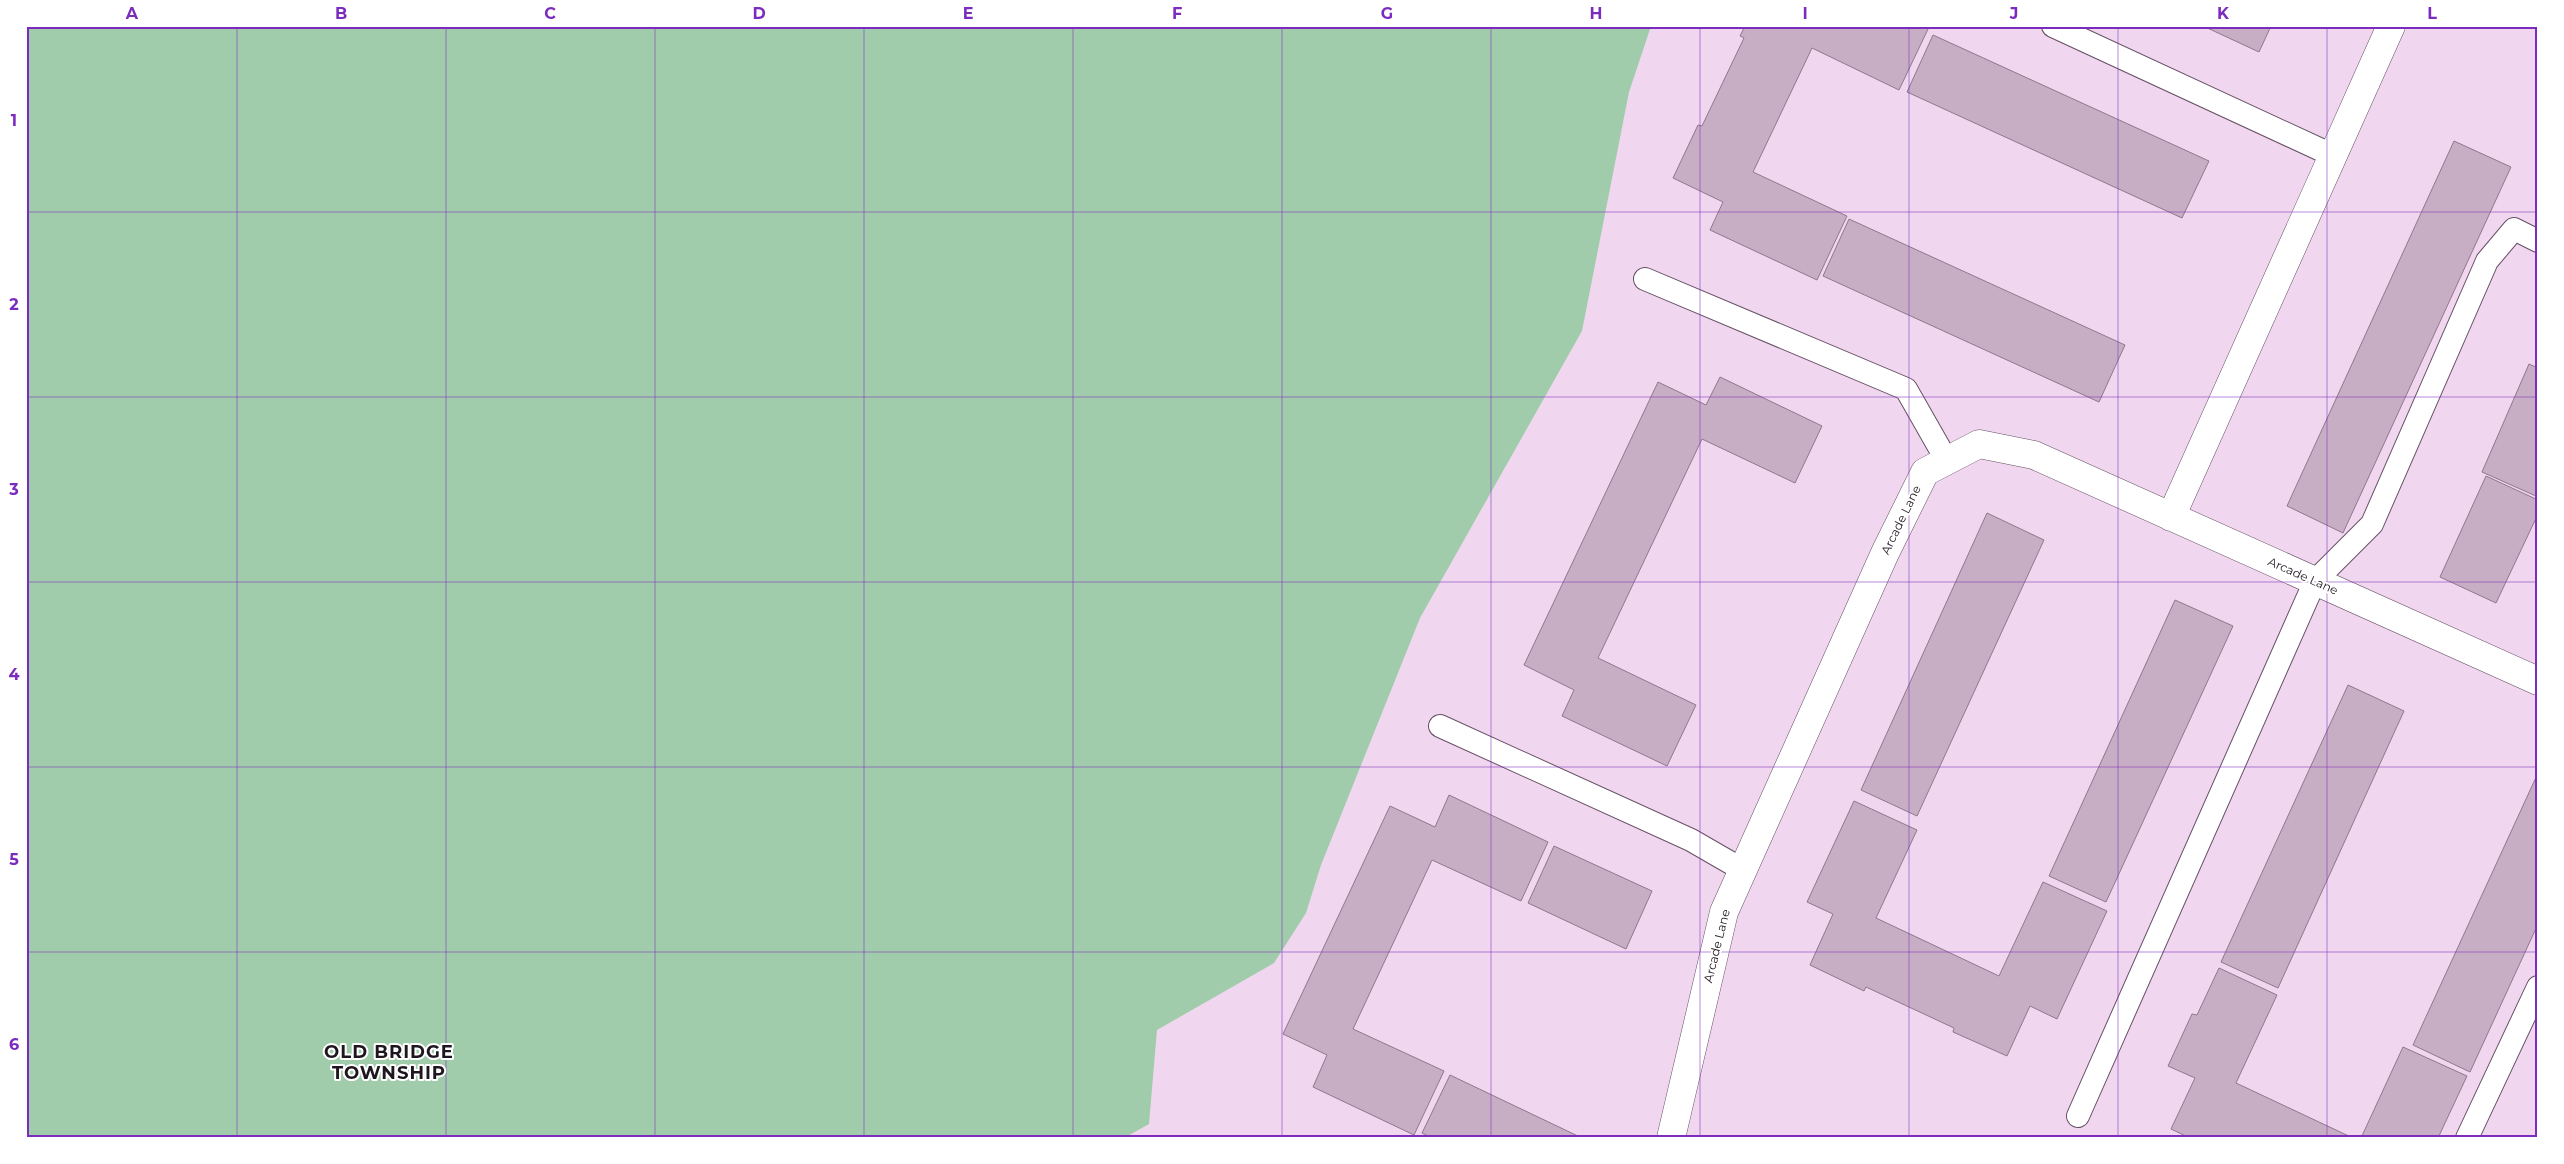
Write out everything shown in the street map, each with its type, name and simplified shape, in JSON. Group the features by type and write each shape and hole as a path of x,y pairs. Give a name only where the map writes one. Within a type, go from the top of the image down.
{"street":[{"path":"2171,517 2390,26"},
{"name":"Arcade Lane","path":"1671,1138 1724,912 1925,472 1979,444 2034,455 2538,681"}],"lane":[{"path":"2053,26 2332,155"},
{"path":"2078,1116 2315,581 2372,524 2487,261 2514,229 2538,241"},
{"path":"1644,279 1906,389 1947,461"},
{"path":"1440,726 1691,840 1743,870"},
{"path":"2467,1138 2538,987"}],"green space":[{"path":"26,26 1651,26 1629,92 1582,331 1420,618 1321,865 1306,913 1274,963 1157,1030 1149,1124 1124,1138 26,1138"}],"building":[{"path":"1745,26 1929,27 1899,90 1812,48 1753,172 1847,216 1817,280 1710,230 1723,202 1673,178 1698,125 1702,126 1744,38 1740,36"},
{"path":"2203,26 2271,26 2259,52"},
{"path":"1933,35 2209,161 2182,218 1907,92"},
{"path":"2454,141 2511,167 2343,533 2287,506"},
{"path":"1849,219 2125,345 2099,402 1823,276"},
{"path":"2529,364 2538,368 2538,497 2482,472"},
{"path":"1720,377 1822,426 1795,483 1702,439 1598,658 1696,705 1667,766 1562,716 1574,690 1524,665 1658,382 1706,405"},
{"path":"2486,476 2538,500 2538,514 2496,603 2440,577"},
{"path":"1987,513 2044,540 1917,816 1861,790"},
{"path":"2175,600 2233,626 2106,902 2049,876"},
{"path":"2348,685 2404,711 2278,988 2221,962"},
{"path":"2538,773 2538,924 2470,1072 2413,1045"},
{"path":"1449,795 1548,842 1521,901 1432,860 1353,1029 1444,1071 1414,1135 1313,1087 1327,1055 1283,1034 1390,806 1435,827"},
{"path":"1854,801 1917,830 1876,918 1999,976 2043,882 2107,911 2057,1019 2030,1006 2007,1056 1953,1032 1954,1028 1866,987 1864,991 1810,965 1833,914 1807,902"},
{"path":"1554,846 1652,891 1626,949 1528,903"},
{"path":"2219,968 2277,995 2236,1083 2353,1138 2190,1138 2171,1129 2195,1078 2168,1066 2192,1014 2197,1015"},
{"path":"2403,1047 2467,1076 2438,1138 2361,1138"},
{"path":"1450,1075 1582,1138 1432,1138 1422,1133"}],"district":[{"name":"OLD BRIDGE TOWNSHIP","path":"389,1062"}]}
